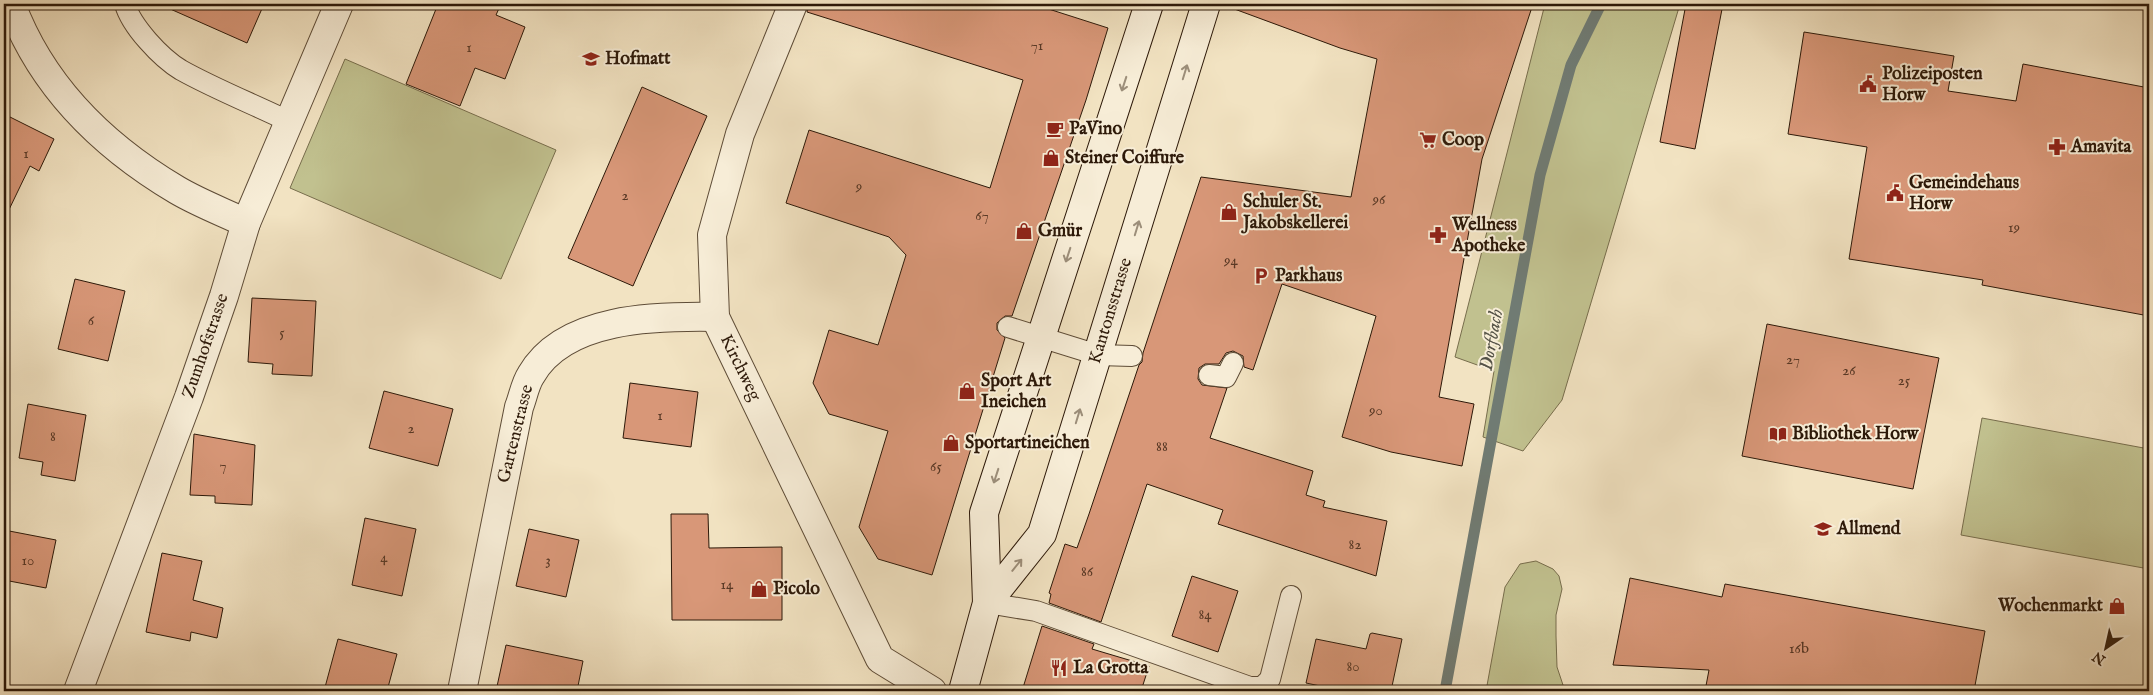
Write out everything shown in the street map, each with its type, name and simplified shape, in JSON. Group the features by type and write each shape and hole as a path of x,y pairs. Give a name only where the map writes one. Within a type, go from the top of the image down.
{"street":[{"path":"11,4 20,27 39,62 88,123 110,144 179,191 246,223"},
{"name":"Zumhofstrasse","path":"78,691 189,397 224,296 246,223 339,4"},
{"name":"Kirchweg","path":"793,4 740,134 712,235 715,317 880,660 932,691"},
{"name":"Kantonsstrasse","path":"963,691 987,603 984,513 1149,4"},
{"name":"Kantonsstrasse","path":"987,603 1042,534 1206,4"},
{"name":"Gartenstrasse","path":"462,691 519,407 531,375 556,345 599,326 676,317 715,317"}],"lane":[{"path":"125,4 128,14 149,43 179,69 288,121"},
{"path":"1008,327 1098,354 1132,356"},
{"path":"1209,375 1226,376 1233,363"},
{"path":"987,603 1036,611 1250,688 1262,687 1270,679 1291,596"}],"green space":[{"path":"1545,4 1680,4 1562,400 1523,451 1483,437 1494,371 1455,357"},
{"path":"345,59 556,150 501,279 290,188"},
{"path":"1982,418 2149,449 2149,569 1961,535"},
{"path":"1536,561 1553,569 1559,576 1562,589 1556,615 1556,636 1557,667 1565,691 1486,691 1505,587 1520,564"}],"building":[{"path":"159,4 264,4 247,43"},
{"path":"438,4 501,4 496,15 525,27 505,79 475,68 460,106 406,84"},
{"path":"808,4 1033,4 1108,28 1086,100 1012,316 1005,316 997,323 997,330 1005,338 932,575 878,559 859,527 888,431 829,414 813,383 829,330 878,345 906,255 889,237 786,203 809,130 990,188 1023,80 807,12"},
{"path":"1230,4 1533,4 1482,159 1439,397 1474,404 1462,466 1391,452 1342,437 1376,316 1282,284 1253,370 1244,367 1243,356 1233,351 1226,353 1219,364 1205,364 1199,368 1198,379 1202,385 1227,388 1210,438 1313,471 1306,495 1325,501 1323,507 1387,521 1376,576 1218,524 1223,510 1147,484 1101,622 1049,603 1051,594 1049,593 1065,544 1077,548 1139,365 1142,362 1143,353 1201,177 1351,197 1377,59 1340,48 1229,7"},
{"path":"1686,4 1723,4 1695,149 1660,142"},
{"path":"1804,32 1954,56 1948,91 2016,101 2023,64 2149,88 2149,316 1982,285 1983,280 1849,259 1867,147 1788,134"},
{"path":"642,87 707,116 633,286 568,258"},
{"path":"4,114 54,139 39,171 30,166 4,220"},
{"path":"75,279 125,291 108,361 58,349"},
{"path":"252,298 316,301 312,376 272,374 273,364 248,362"},
{"path":"1767,324 1939,358 1913,489 1742,456"},
{"path":"630,383 698,392 691,447 623,438"},
{"path":"384,391 453,409 438,466 369,448"},
{"path":"28,404 86,415 75,481 41,475 43,462 19,458"},
{"path":"194,434 255,445 252,505 215,503 215,496 190,495"},
{"path":"671,514 708,514 709,548 782,547 782,620 672,620"},
{"path":"365,518 416,529 402,596 352,585"},
{"path":"529,529 579,540 566,597 516,586"},
{"path":"4,530 56,540 46,588 4,580"},
{"path":"162,553 202,561 193,600 223,608 217,638 191,632 190,641 146,632"},
{"path":"1192,576 1238,591 1218,652 1172,636"},
{"path":"1630,578 1722,597 1725,584 1985,631 1974,691 1705,691 1709,670 1613,665"},
{"path":"1042,626 1094,644 1092,649 1149,666 1141,691 1022,691"},
{"path":"1370,634 1402,639 1391,691 1344,691 1306,683 1316,639 1366,649"},
{"path":"338,639 397,654 387,691 324,691"},
{"path":"506,645 583,661 577,691 496,691"}],"waterway":[{"name":"Dorfbach","path":"1445,691 1540,175 1571,65 1601,4"}],"place":[{"name":"Hofmatt","path":"591,59"},
{"name":"Polizeiposten Horw","path":"1868,84"},
{"name":"PaVino","path":"1055,129"},
{"name":"Coop","path":"1428,140"},
{"name":"Amavita","path":"2057,147"},
{"name":"Steiner Coiffure","path":"1051,158"},
{"name":"Gemeindehaus Horw","path":"1895,193"},
{"name":"Schuler St. Jakobskellerei","path":"1229,212"},
{"name":"Gmür","path":"1024,231"},
{"name":"Wellness Apotheke","path":"1438,235"},
{"name":"Parkhaus","path":"1261,276"},
{"name":"Sport Art Ineichen","path":"967,391"},
{"name":"Bibliothek Horw","path":"1778,434"},
{"name":"Sportartineichen","path":"951,443"},
{"name":"Allmend","path":"1823,529"},
{"name":"Picolo","path":"759,589"},
{"name":"Wochenmarkt","path":"2117,606"},
{"name":"La Grotta","path":"1059,668"}]}
